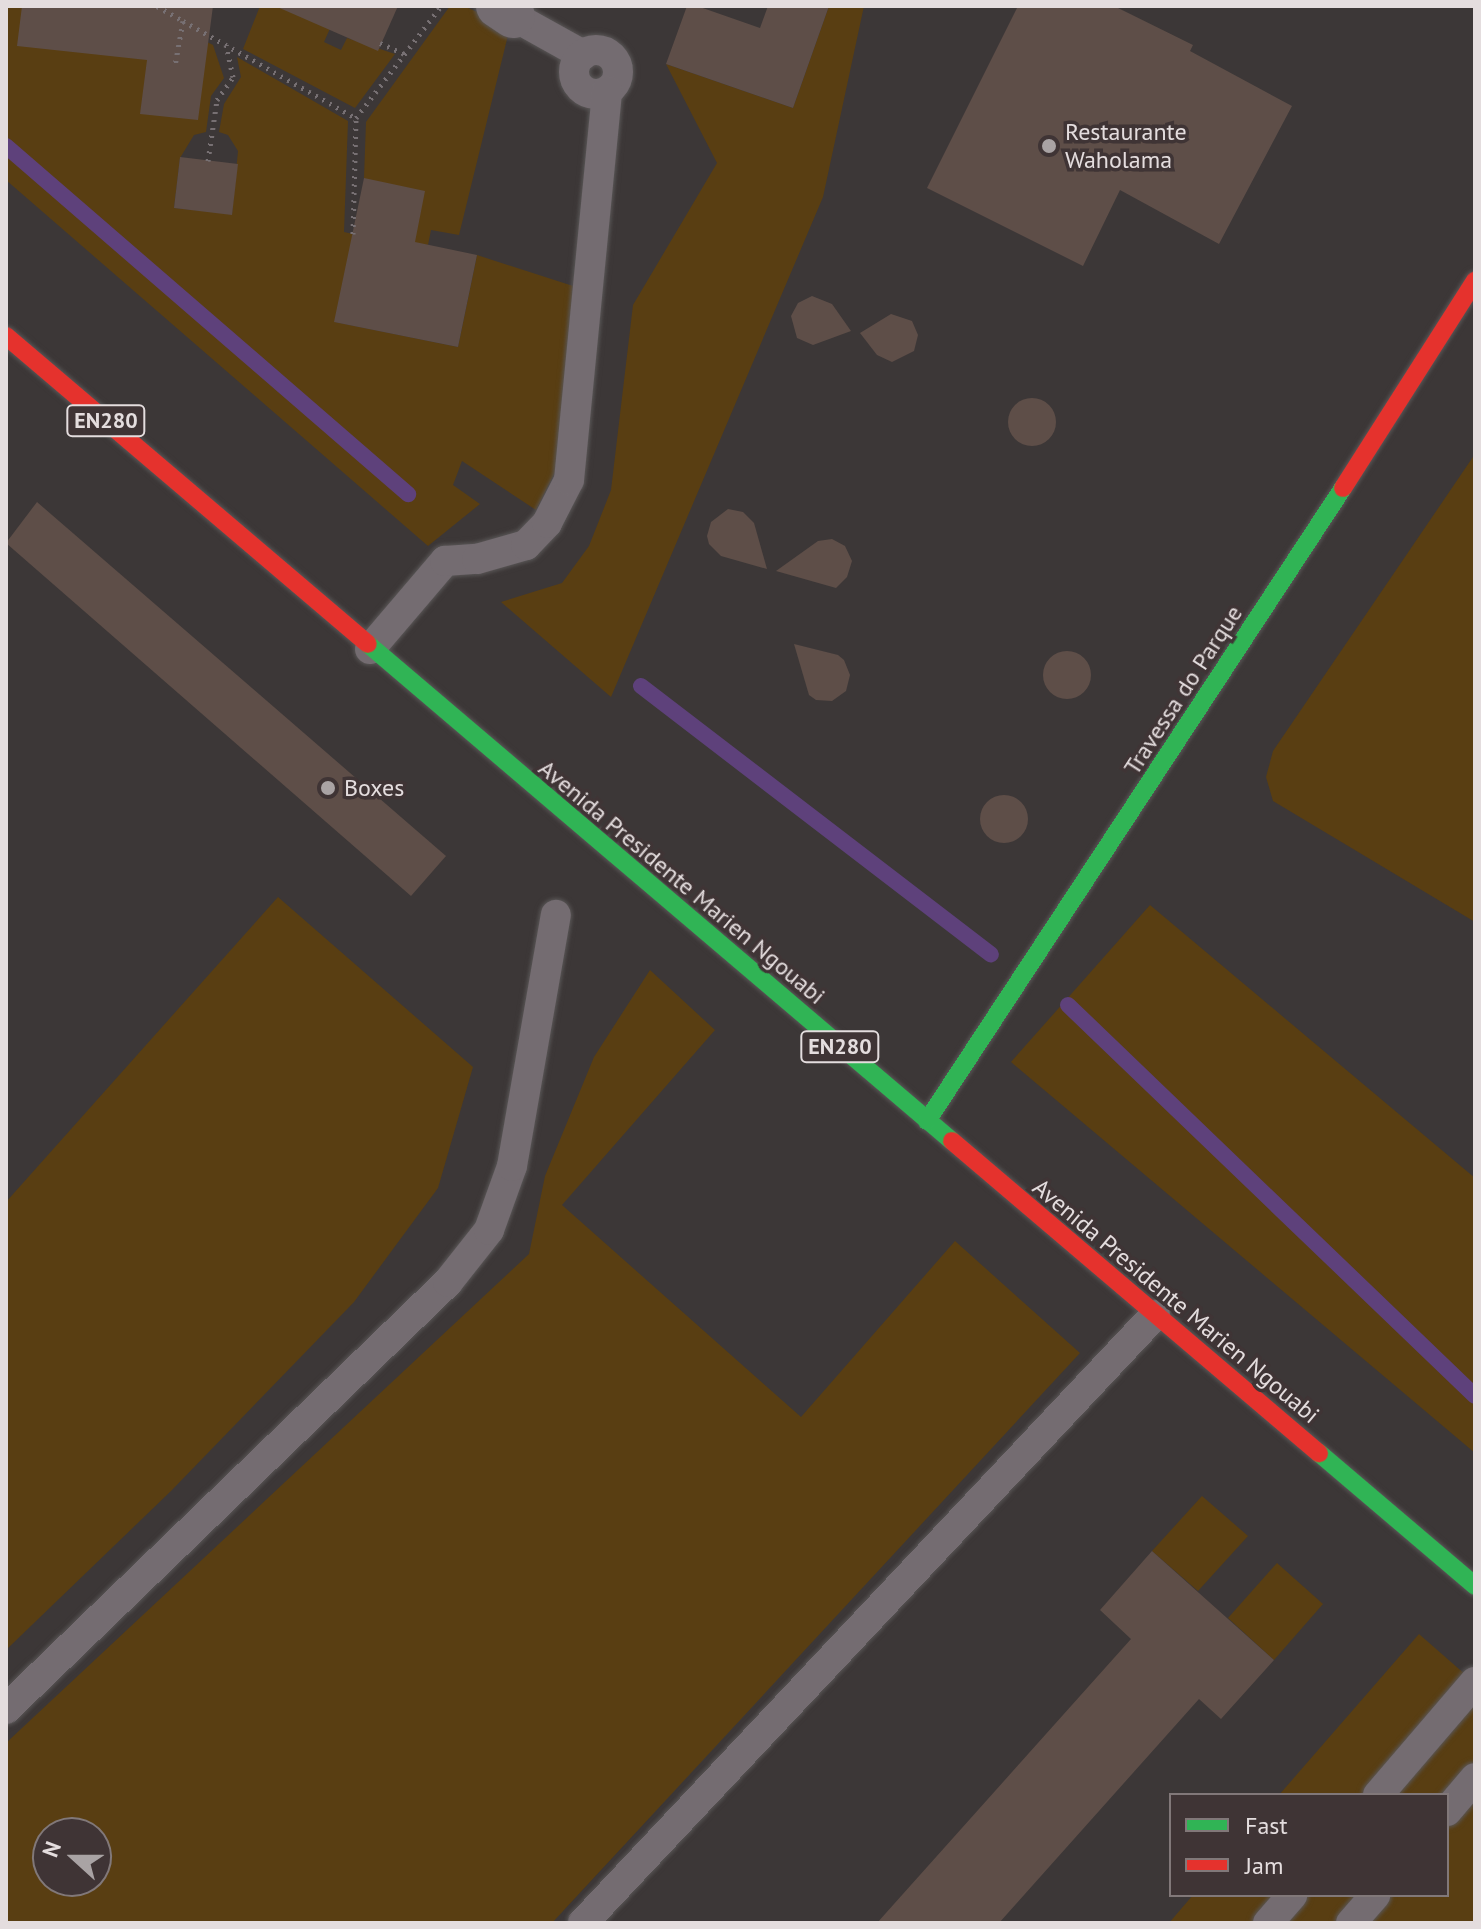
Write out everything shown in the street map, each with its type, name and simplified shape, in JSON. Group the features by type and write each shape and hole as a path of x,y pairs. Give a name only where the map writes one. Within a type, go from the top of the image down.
{"main road":[{"name":"Travessa do Parque","path":"927,1121 1274,595 1475,281"},
{"name":"Avenida Presidente Marien Ngouabi","path":"6,336 370,649 1475,1586"}],"lane":[{"path":"370,649 445,561 477,559 526,545 547,523 569,480 607,91 616,81 615,60 603,51 583,55 506,11"},
{"path":"6,1709 448,1282 489,1230 512,1166 556,915"},
{"path":"583,1923 1155,1315"},
{"path":"1380,1793 1475,1682"},
{"path":"1449,1809 1475,1778"},
{"path":"1268,1923 1290,1897"},
{"path":"1351,1923 1373,1897"}],"path":[{"path":"157,6 356,118"},
{"path":"353,234 356,118 441,6"},
{"path":"175,66 183,21"},
{"path":"380,43 405,54"},
{"path":"208,161 217,100 233,77 226,45"}],"shaded area":[{"path":"6,6 141,6 153,47 147,63 187,32 213,45 224,78 211,96 206,132 194,135 180,158 174,208 232,214 238,151 228,135 219,132 224,104 241,77 237,57 348,121 344,232 353,234 335,322 458,347 477,255 573,286 559,464 536,510 462,461 453,485 480,504 428,546 6,180"},
{"path":"260,6 340,6 324,42 341,50 347,38 395,54 355,108 243,49"},
{"path":"450,6 464,6 510,27 459,235 431,230 428,245 415,243 364,178 366,122"},
{"path":"829,6 864,6 823,197 611,697 501,602 562,583 589,546 611,490 633,305 717,163 666,64 793,108"},
{"path":"1475,454 1475,922 1273,801 1266,777 1273,751"},
{"path":"278,897 473,1067 438,1188 354,1302 171,1491 6,1650 6,1202"},
{"path":"1150,905 1475,1178 1475,1453 1011,1062"},
{"path":"650,970 715,1030 562,1205 801,1417 955,1241 1080,1353 552,1923 6,1923 6,1743 529,1254 545,1176 594,1057"},
{"path":"1202,1496 1248,1536 1198,1591 1152,1551"},
{"path":"1277,1563 1323,1604 1274,1660 1228,1618"},
{"path":"1419,1634 1475,1683 1475,1923 1169,1923 1191,1897 1449,1897 1449,1793 1281,1793"}],"building":[{"path":"22,6 213,6 198,120 140,114 147,60 17,46"},
{"path":"275,6 398,6 378,51"},
{"path":"687,6 697,6 760,28 768,6 829,6 793,108 666,64"},
{"path":"1018,6 1114,6 1193,45 1190,51 1292,106 1219,244 1120,190 1083,266 927,188"},
{"path":"180,157 238,164 232,215 174,208"},
{"path":"364,178 425,191 415,242 477,255 458,347 334,322"},
{"path":"812,296 832,304 851,331 813,345 797,338 791,316 798,303"},
{"path":"891,314 912,321 918,335 914,351 892,362 877,355 860,333"},
{"path":"1032,398 1049,405 1056,422 1049,439 1032,446 1015,439 1008,422 1015,405"},
{"path":"37,502 446,856 411,896 6,543"},
{"path":"728,509 743,512 754,523 767,569 721,556 709,544 707,536 711,522"},
{"path":"832,539 845,546 852,561 847,577 836,588 776,571 818,541"},
{"path":"794,644 838,655 844,660 850,675 846,691 832,701 816,700 809,695"},
{"path":"1067,651 1084,658 1091,675 1084,692 1067,699 1050,692 1043,675 1050,658"},
{"path":"1004,795 1021,802 1028,819 1021,836 1004,843 987,836 980,819 987,802"},
{"path":"1152,1551 1274,1660 1221,1719 1199,1699 999,1923 877,1923 1131,1639 1100,1610"}],"waterway":[{"path":"6,146 408,494"},
{"path":"641,686 991,955"},
{"path":"1068,1005 1475,1396"}],"traffic: fast":[{"path":"927,1121 1343,488"},
{"path":"368,644 952,1141"},
{"path":"1319,1453 1475,1586"}],"traffic: jam":[{"path":"1343,488 1475,281"},
{"path":"6,336 368,644"},
{"path":"952,1141 1319,1453"}],"place":[{"name":"Restaurante Waholama","path":"1049,146"},
{"name":"Boxes","path":"328,788"}]}
